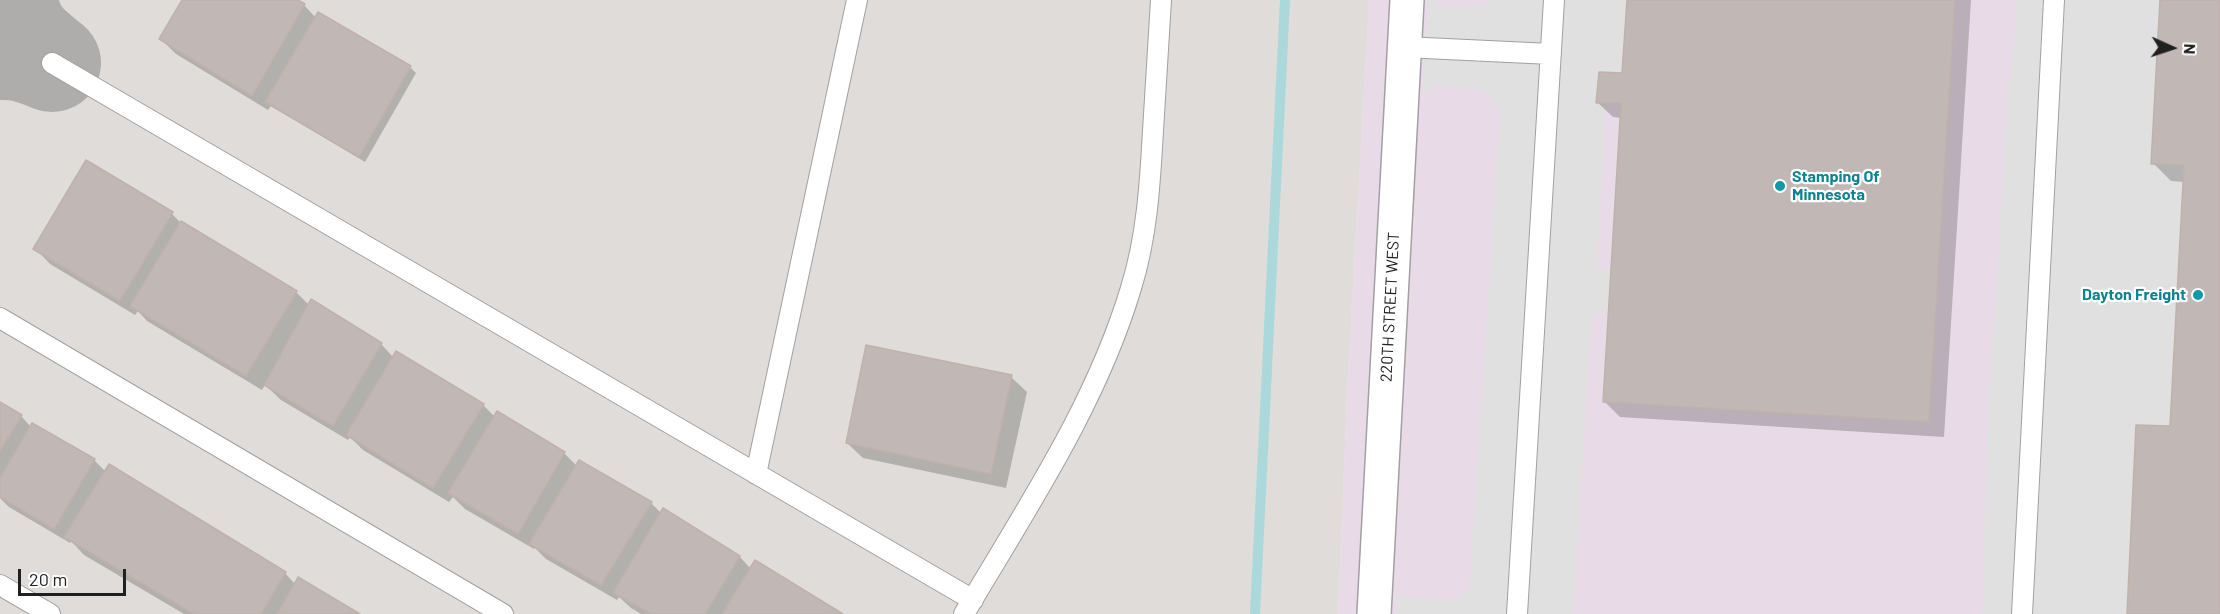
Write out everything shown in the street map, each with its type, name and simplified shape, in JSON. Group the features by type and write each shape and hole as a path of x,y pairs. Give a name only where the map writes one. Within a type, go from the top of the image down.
{"street":[{"name":"220TH STREET WEST","path":"1374,614 1407,0"}],"lane":[{"path":"756,474 857,0"},
{"path":"52,63 756,474 968,607 1066,441 1108,351 1131,288 1145,230 1150,183 1161,0"},
{"path":"1517,614 1554,0"},
{"path":"2022,614 2054,0"},
{"path":"1404,47 1551,54"},
{"path":"0,318 503,614"},
{"path":"0,585 50,614"}],"shaded area":[{"path":"0,0 1369,0 1347,394 1338,614 0,614"},
{"path":"1369,0 2220,0 2220,614 1338,614 1347,394"},
{"path":"1428,0 1433,0 1445,7 1469,8 1491,0 1627,0 1622,73 1599,73 1596,102 1606,103 1597,268 1611,270 1609,314 1592,315 1573,614 1396,614 1398,594 1407,597 1456,601 1469,590 1500,115 1486,93 1478,89 1441,86 1431,88 1423,96"},
{"path":"2015,0 2160,0 2151,163 2184,165 2170,426 2136,425 2127,614 1982,614 1988,411 2009,81 2015,32"}],"building":[{"path":"182,0 298,0 305,4 252,96 159,39"},
{"name":"Stamping Of Minnesota","path":"1627,0 1955,0 1929,422 1603,402 1621,103 1596,103 1599,72 1622,73"},
{"name":"Dayton Freight","path":"2160,0 2220,0 2220,614 2127,614 2136,425 2170,426 2184,165 2151,164"},
{"path":"318,12 411,66 359,157 265,102"},
{"path":"86,160 173,212 120,301 33,249"},
{"path":"181,221 297,291 246,376 130,306"},
{"path":"311,299 382,343 333,426 264,385"},
{"path":"866,345 1012,375 991,474 846,443"},
{"path":"396,351 484,404 433,488 346,435"},
{"path":"0,402 22,415 0,451"},
{"path":"497,411 565,452 518,534 448,493"},
{"path":"32,423 95,459 54,529 0,497 0,478"},
{"path":"579,460 652,502 601,585 529,544"},
{"path":"109,464 286,572 261,614 194,614 64,537"},
{"path":"663,508 740,556 705,614 652,614 613,593"},
{"path":"755,560 843,614 722,614"},
{"path":"298,577 360,614 277,614"}],"waterway":[{"path":"1255,614 1285,0"}],"taxiway":[{"path":"0,51 20,53 52,63 35,49 18,29 9,0"}],"place":[{"name":"Stamping Of Minnesota","path":"1780,186"},
{"name":"Dayton Freight","path":"2198,295"}]}
